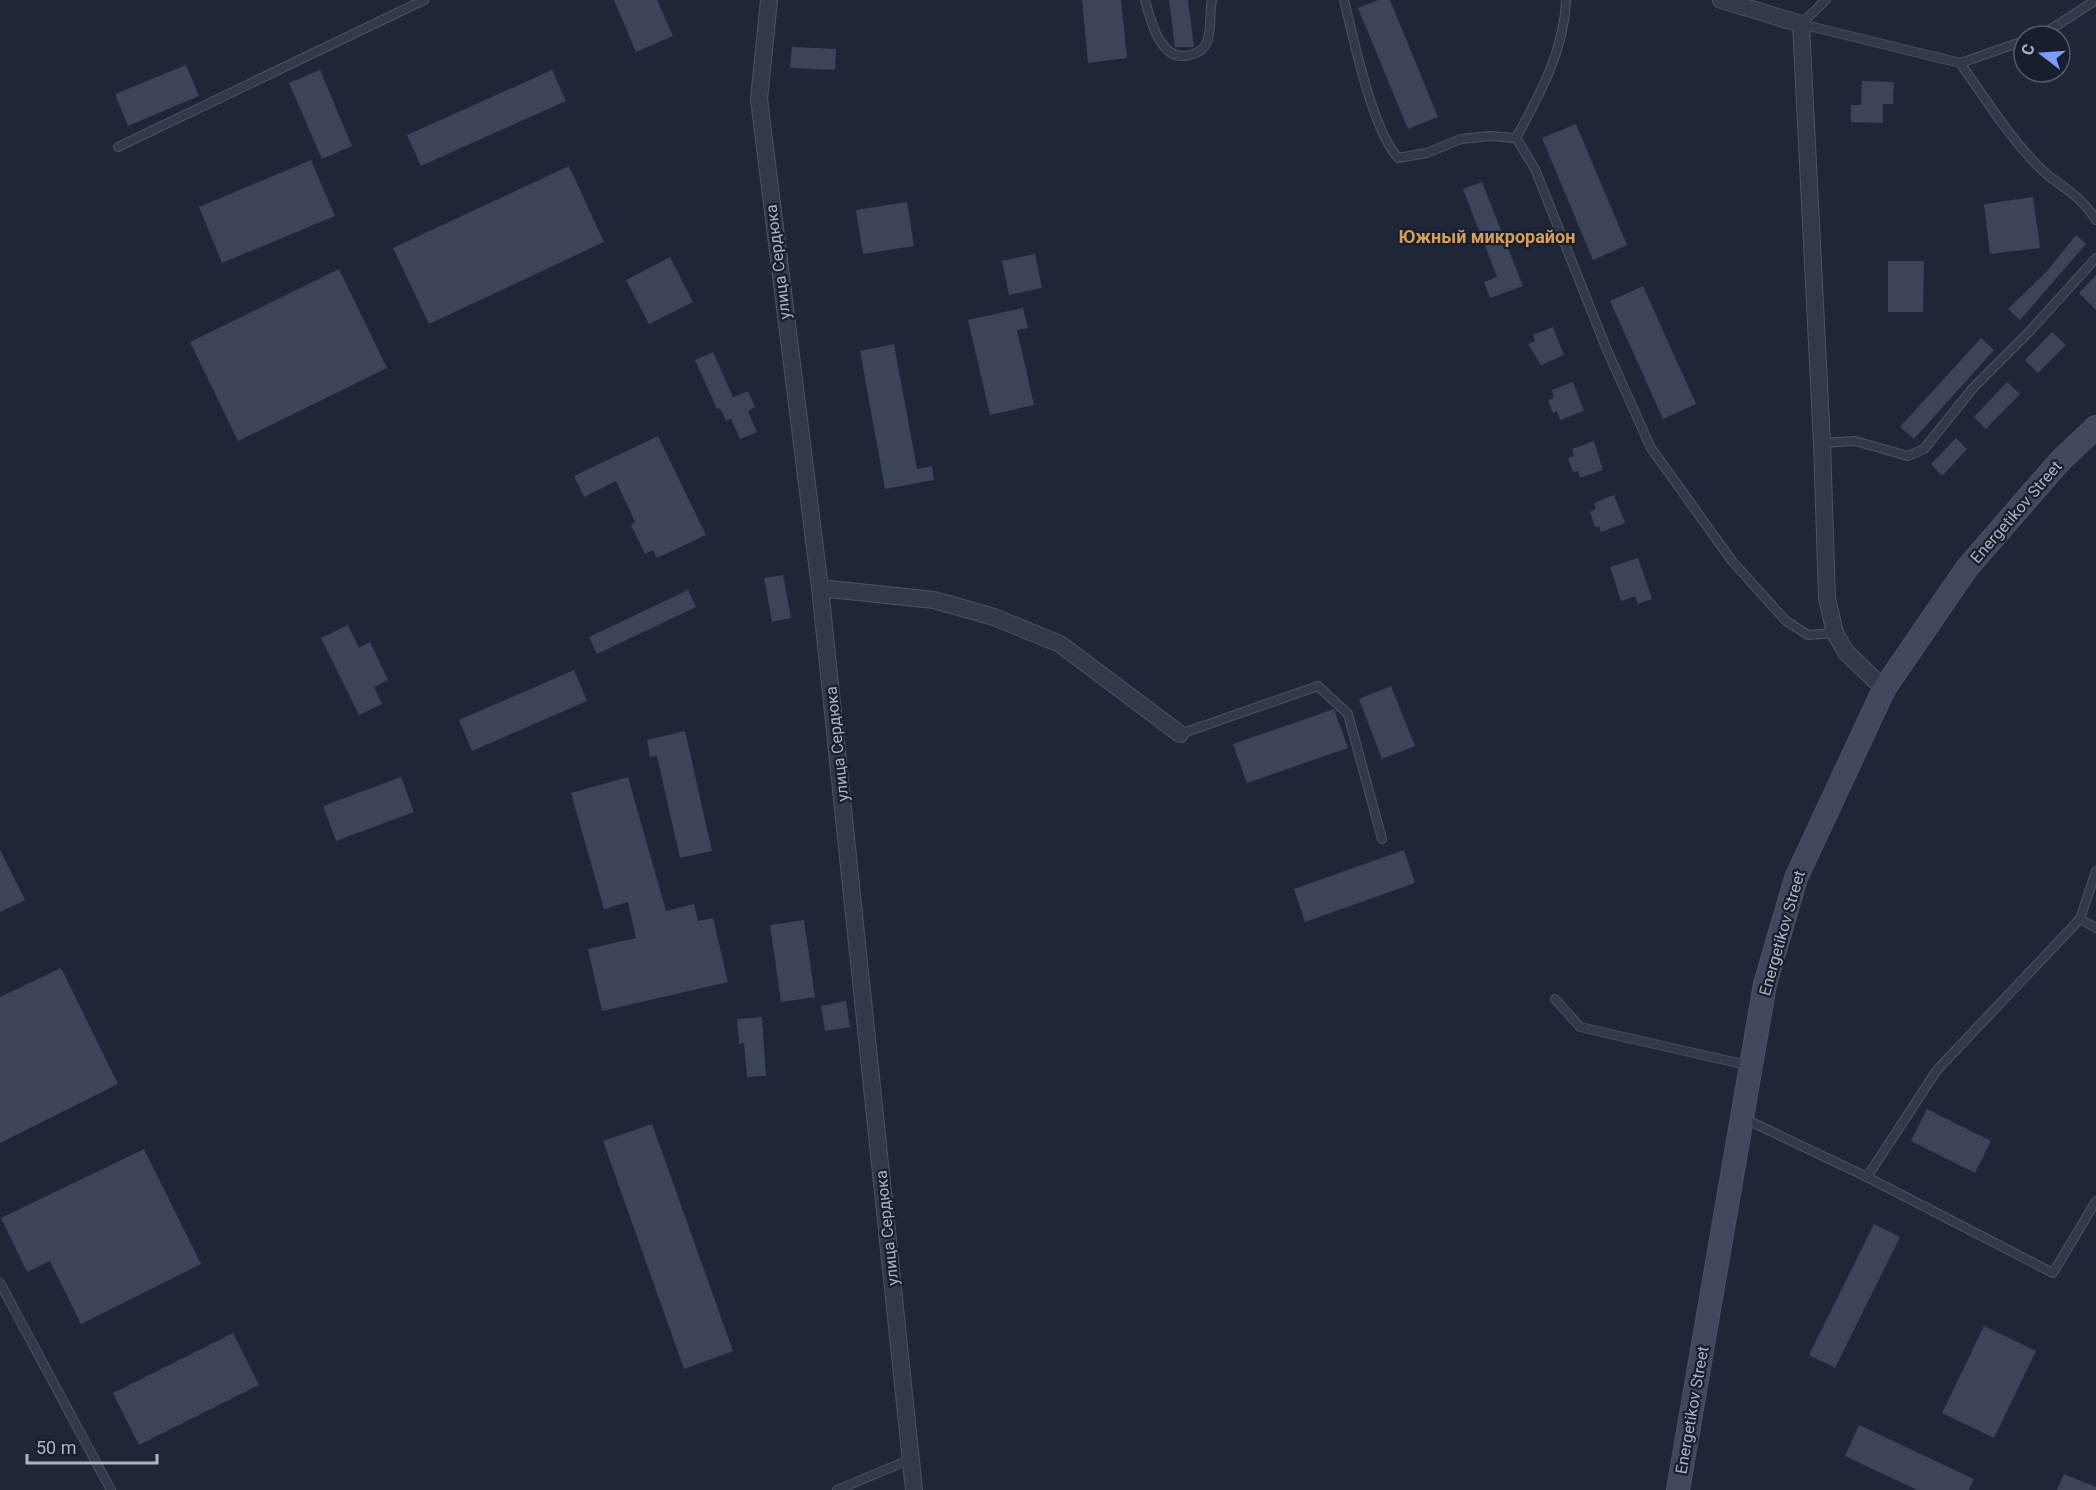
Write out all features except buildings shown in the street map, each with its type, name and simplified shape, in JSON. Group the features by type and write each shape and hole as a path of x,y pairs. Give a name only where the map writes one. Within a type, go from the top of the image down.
{"main road":[{"name":"Energetikov Street","path":"1678,1490 1765,984 1796,878 1884,689 1967,568 2060,460 2096,427"}],"street":[{"name":"улица Сердюка","path":"768,0 759,99 820,588 914,1490"},
{"path":"1721,0 1801,24 1822,443 1827,598 1835,633 1846,652 1884,689"},
{"path":"820,588 934,600 1005,622 1060,644 1180,735"}],"lane":[{"path":"118,147 424,0"},
{"path":"1145,0 1157,37 1171,53 1180,57 1200,52 1207,43 1212,0"},
{"path":"1344,0 1360,69 1389,148 1398,158 1427,153 1461,140 1490,136 1516,138"},
{"path":"1516,138 1542,92 1562,38 1566,0"},
{"path":"1801,24 1826,0"},
{"path":"2059,24 2096,0"},
{"path":"1801,24 1960,63 2012,45"},
{"path":"1960,63 2011,135 2043,170 2084,201 2096,220"},
{"path":"1516,138 1535,169 1607,350 1651,448 1732,561 1786,621 1808,635 1835,633"},
{"path":"1822,443 1855,441 1908,456 1924,448 1973,387 2030,331 2096,258"},
{"path":"1180,735 1318,686 1348,714 1382,839"},
{"path":"1867,1177 1937,1070 2080,919 2096,871"},
{"path":"2080,919 2096,928"},
{"path":"1555,999 1580,1027 1751,1066"},
{"path":"1742,1118 1867,1177 2053,1273 2096,1201"},
{"path":"0,1283 111,1490"},
{"path":"837,1490 911,1459"}],"district":[{"name":"Южный микрорайон","path":"1487,236"}]}
